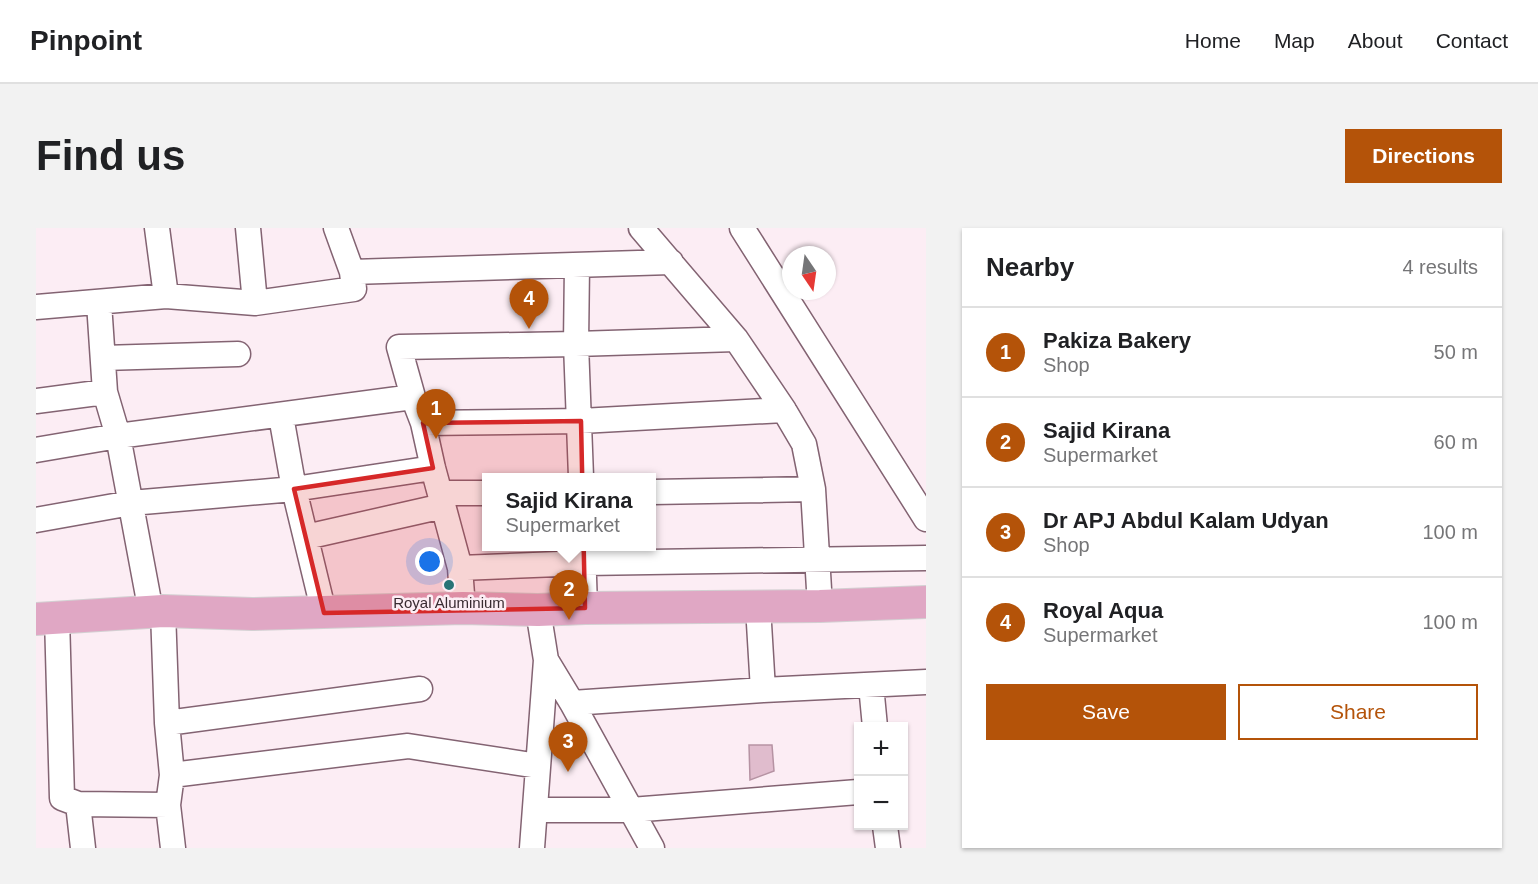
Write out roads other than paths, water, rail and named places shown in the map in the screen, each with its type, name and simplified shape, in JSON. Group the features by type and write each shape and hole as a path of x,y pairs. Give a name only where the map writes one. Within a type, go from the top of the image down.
{"main road":[{"path":"46,618 157,611 252,614 463,608 538,610 820,606 926,602"}],"street":[{"path":"157,228 166,296"},
{"path":"248,228 255,303"},
{"path":"36,307 166,296 255,303 354,289 352,272 336,228"},
{"path":"641,228 736,339 804,444 813,489 820,606"},
{"path":"742,228 926,519"},
{"path":"352,272 671,262"},
{"path":"577,265 576,344 581,421 581,473"},
{"path":"99,303 105,392 118,436 130,503 157,611 172,775 168,805 173,848"},
{"path":"463,608 460,568 423,423 399,347 736,339"},
{"path":"103,358 238,354"},
{"path":"36,401 105,392"},
{"path":"36,450 118,436 413,397"},
{"path":"423,423 581,421 784,410"},
{"path":"282,416 294,489 324,613"},
{"path":"36,520 130,503 294,489 433,468"},
{"path":"656,492 813,489"},
{"path":"306,537 442,500 482,494"},
{"path":"460,568 583,555 816,559 926,558"},
{"path":"583,555 585,608"},
{"path":"758,607 763,690"},
{"path":"532,848 546,660 538,610"},
{"path":"46,618 62,798 78,804 168,805"},
{"path":"546,660 652,848"},
{"path":"572,703 926,682"},
{"path":"871,685 875,722"},
{"path":"167,723 420,689"},
{"path":"172,775 408,746 538,766"},
{"path":"535,810 631,810 854,792"},
{"path":"78,804 83,848"},
{"path":"886,830 888,848"}],"place":[{"name":"Royal Aqua","path":"529,329"},
{"name":"Pakiza Bakery","path":"436,439"},
{"name":"Royal Aluminium","path":"449,585"},
{"name":"Sajid Kirana","path":"569,620"},
{"name":"Dr APJ Abdul Kalam Udyan","path":"568,772"}]}
